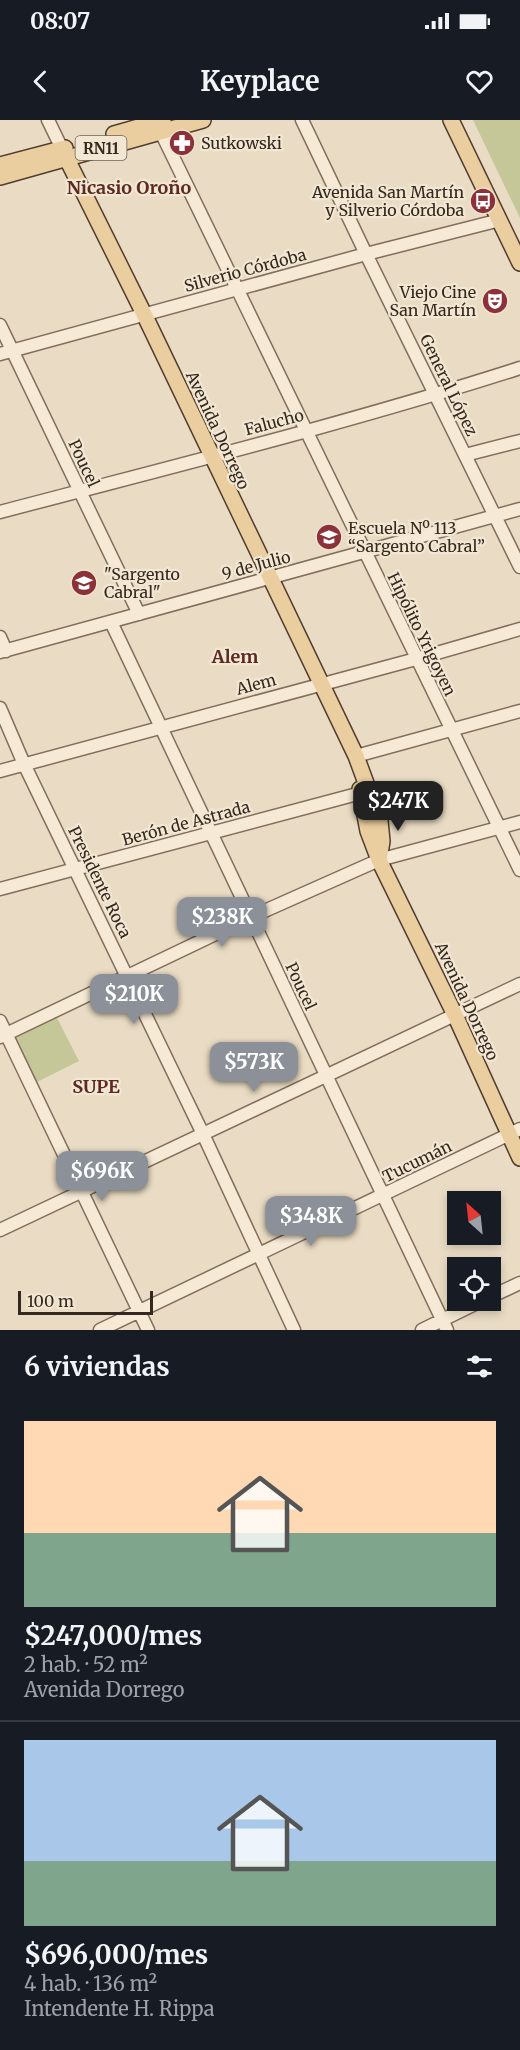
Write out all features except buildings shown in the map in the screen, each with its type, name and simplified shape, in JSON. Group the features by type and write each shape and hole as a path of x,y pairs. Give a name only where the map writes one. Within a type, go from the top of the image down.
{"main road":[{"name":"RN11","path":"0,177 64,153 159,123 203,120"},
{"path":"451,120 520,263"},
{"path":"462,120 520,239"},
{"name":"RN11","path":"0,165 64,153"},
{"name":"Avenida Dorrego","path":"64,153 144,314 210,456 356,756 380,821 382,841 379,860"},
{"name":"Avenida Dorrego","path":"356,756 368,831 379,860 514,1131 520,1158"}],"street":[{"name":"Avenida Dorrego","path":"48,120 64,153"},
{"name":"General López","path":"303,120 366,254 520,567"},
{"name":"Hipólito Yrigoyen","path":"159,123 416,659 520,870"},
{"name":"Silverio Córdoba","path":"6,352 500,220"},
{"name":"Poucel","path":"0,325 6,352 79,491 139,614"},
{"name":"Falucho","path":"0,512 436,395 520,368"},
{"path":"465,455 520,441"},
{"name":"9 de Julio","path":"3,652 520,509"},
{"name":"Poucel","path":"111,622 444,1325"},
{"name":"Alem","path":"0,771 520,629"},
{"path":"0,637 3,652"},
{"name":"Presidente Roca","path":"0,708 24,764 203,1134 294,1330"},
{"path":"356,756 520,711"},
{"path":"361,793 375,808"},
{"name":"Berón de Astrada","path":"0,889 361,793"},
{"path":"3,1035 251,917 379,860 520,822"},
{"path":"0,1230 520,984"},
{"path":"0,1020 3,1035 148,1330"},
{"name":"Tucumán","path":"100,1330 514,1131"},
{"path":"501,1292 520,1283"},
{"path":"422,1330 444,1325 466,1311"}],"green space":[{"path":"473,120 520,120 520,218"},
{"path":"54,1012 79,1061 31,1085 6,1034"}],"place":[{"name":"Sutkowski","path":"182,143"},
{"name":"Avenida San Martín y Silverio Córdoba","path":"483,201"},
{"name":"Viejo Cine San Martín","path":"495,301"},
{"name":"Escuela Nº 113 “Sargento Cabral”","path":"329,537"},
{"name":"\"Sargento Cabral\"","path":"84,583"}],"district":[{"name":"Nicasio Oroño","path":"129,187"},
{"name":"Alem","path":"235,656"},
{"name":"SUPE","path":"96,1086"}]}
